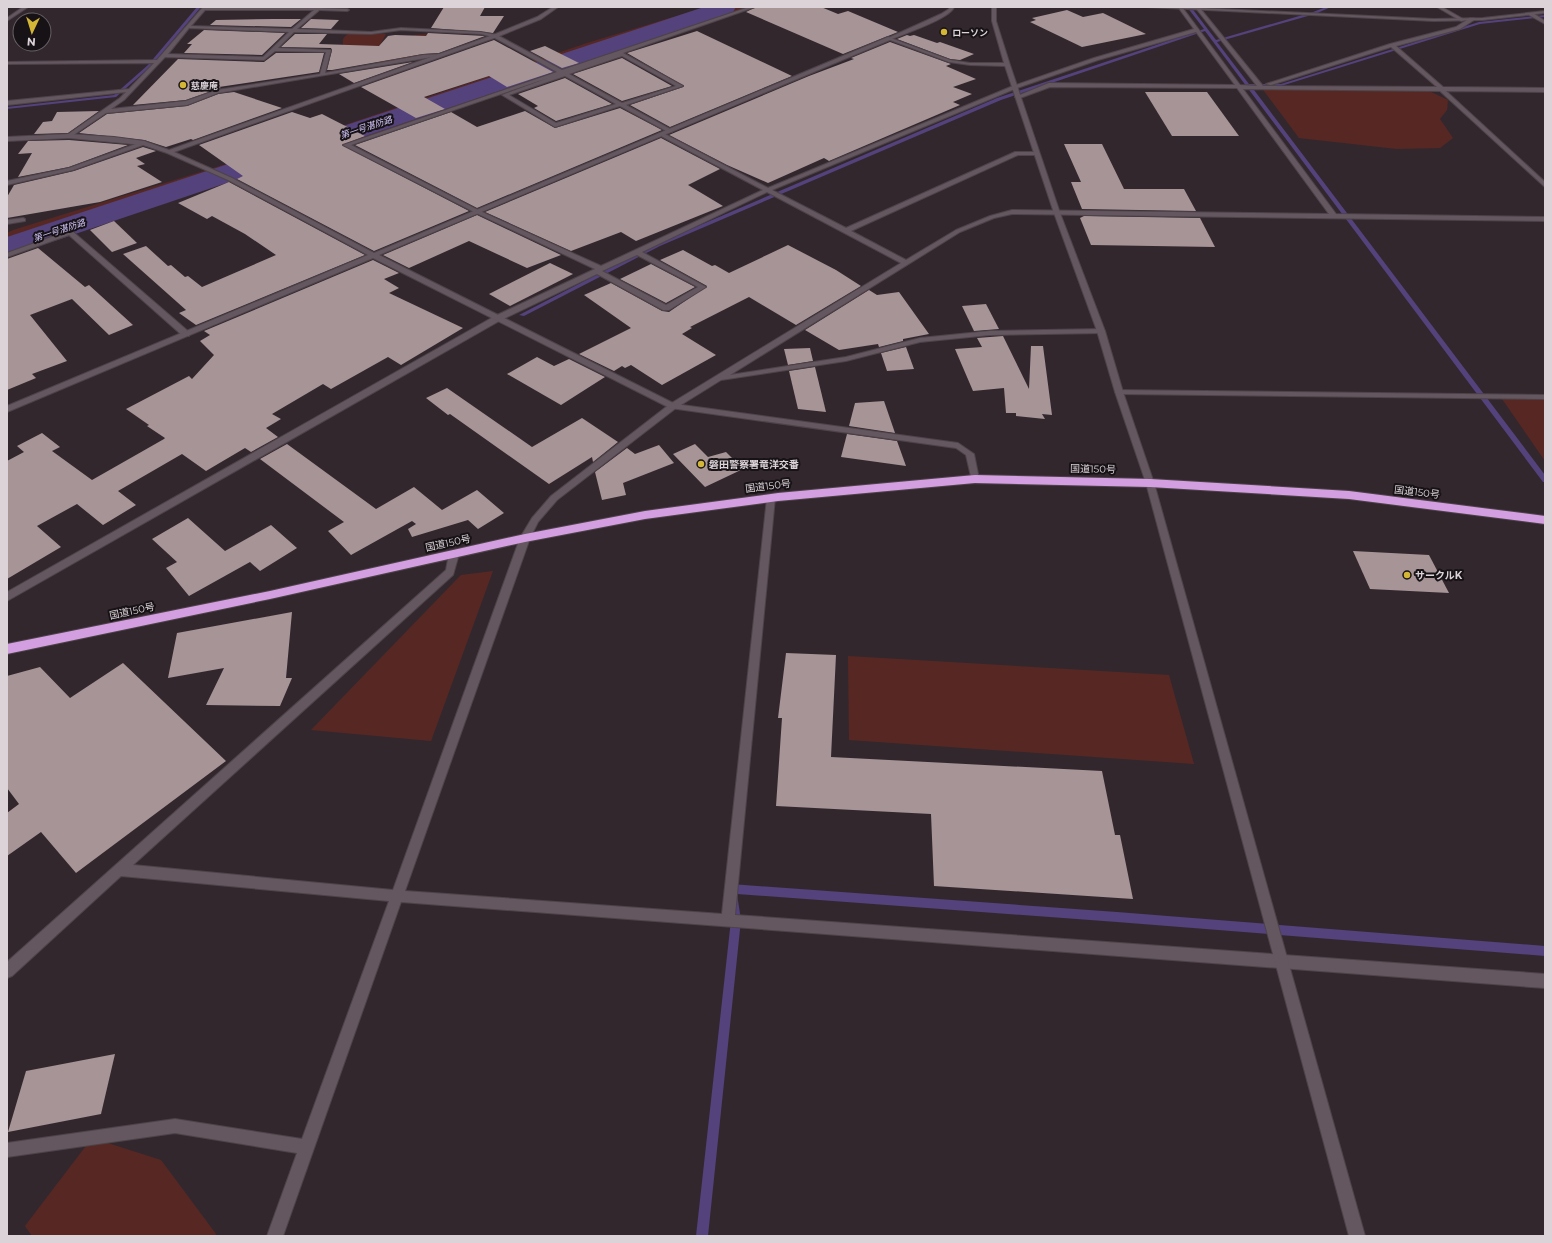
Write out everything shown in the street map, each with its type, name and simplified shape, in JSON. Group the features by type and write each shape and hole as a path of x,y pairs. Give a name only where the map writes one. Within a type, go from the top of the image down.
{"highway":[{"name":"国道150号","path":"7,650 270,595 525,538 645,515 771,498 975,479 1150,483 1349,495 1545,520"}],"street":[{"path":"7,20 26,7"},
{"path":"218,9 226,7"},
{"path":"169,152 495,36 539,18 556,7"},
{"path":"639,253 703,287 666,308 598,270 478,212 346,145 753,7"},
{"path":"7,409 890,38 943,15 951,10 952,7"},
{"path":"994,7 994,21 1007,65 1057,213 1101,331 1119,392 1150,483 1357,1236"},
{"path":"1148,7 1198,8 1434,20 1472,20 1545,12"},
{"path":"1439,7 1463,20"},
{"path":"69,136 122,99 164,55 204,8 320,8 347,10"},
{"path":"164,55 264,59 292,31 320,8"},
{"path":"1180,8 1334,216"},
{"path":"1198,8 1261,87"},
{"path":"1531,14 1545,23"},
{"path":"1261,87 1392,45 1458,28 1472,20"},
{"path":"187,27 371,33 401,29 481,33 495,36 562,71 670,131"},
{"path":"7,597 498,318 598,270 639,253 767,190 1015,87 1096,59 1196,30"},
{"path":"890,38 949,61 970,64 1007,65"},
{"path":"1392,45 1443,89 1462,110 1545,185"},
{"path":"274,49 329,51 322,75"},
{"path":"622,54 680,86 622,104 555,125 505,95 562,71 622,54"},
{"path":"106,111 187,102 217,92 322,75 423,56 442,55"},
{"path":"7,62 158,61"},
{"path":"1018,97 1049,85 1545,90"},
{"path":"7,103 130,90"},
{"path":"661,134 907,263"},
{"path":"7,140 69,136 114,138 144,143 213,170 374,256 673,406 958,446 970,454 975,479"},
{"path":"7,183 70,169 144,143"},
{"path":"845,231 1017,153 1036,153"},
{"path":"275,1236 525,538 536,520 554,498 673,406 958,232 992,217 1012,212 1545,219"},
{"path":"7,222 23,220"},
{"path":"7,255 70,232 186,334"},
{"path":"717,379 846,359 920,340 990,332 1101,331"},
{"path":"1119,392 1545,397"},
{"path":"728,920 771,498"},
{"path":"7,971 450,572 454,554"},
{"path":"119,870 396,896 1545,981"},
{"path":"7,1150 175,1126 307,1147"}],"shaded area":[{"path":"706,7 747,7 351,143 304,155 249,176 56,237 7,255 7,233 13,230 271,150 587,43"},
{"path":"348,34 386,34 378,49 408,41 414,35 429,34 439,46 427,54 377,63 374,56 344,48 343,40"},
{"path":"1261,87 1429,91 1448,100 1447,110 1440,119 1453,138 1440,148 1397,149 1299,138"},
{"path":"1500,396 1545,397 1545,461"},
{"path":"493,571 431,741 311,730 461,575"},
{"path":"848,656 1169,675 1194,764 849,740"},
{"path":"92,1138 161,1160 216,1234 215,1236 32,1236 25,1226"}],"building":[{"path":"444,7 485,7 480,16 504,16 493,33 431,28"},
{"path":"756,7 821,7 838,14 848,11 898,32 843,54 746,12"},
{"path":"1067,10 1083,17 1103,13 1146,34 1082,47 1030,22 1036,20 1032,18"},
{"path":"301,19 291,27 210,25 216,20"},
{"path":"311,19 339,20 331,29 301,28"},
{"path":"204,30 285,33 262,55 184,53 192,44 187,44"},
{"path":"697,31 792,76 670,127 630,105 684,86 627,53"},
{"path":"428,33 485,36 439,53 423,54 332,70 327,70 332,50 331,48 281,47 295,34 327,34 319,44 379,46 388,36 426,36"},
{"path":"907,35 914,35 937,43 940,42 974,54 960,60 950,59 897,39"},
{"path":"494,40 553,72 507,87 489,76 424,97 445,109 416,118 361,87"},
{"path":"890,42 951,64 946,66 976,79 953,87 972,94 953,102 960,105 829,161 824,158 768,183 727,165 669,135 809,76 854,59 851,58"},
{"path":"545,46 579,63 562,68 530,51"},
{"path":"276,53 324,53 319,72 219,87 221,88 186,100 133,105 178,59 264,62"},
{"path":"622,58 672,86 622,101 573,74"},
{"path":"413,62 354,83 339,74"},
{"path":"565,78 612,104 556,121 534,108 538,106 518,94"},
{"path":"234,92 282,108 193,140 191,139 166,147 144,140 79,133 107,114 187,106 218,94"},
{"path":"1145,92 1207,92 1239,136 1172,136"},
{"path":"620,108 662,130 477,208 355,145 451,112 477,127 525,111 555,128"},
{"path":"99,111 68,133 34,134 43,122 52,121 57,112"},
{"path":"292,112 310,118 322,114 365,136 342,145 469,211 374,251 237,179 243,176 199,145"},
{"path":"661,138 720,169 688,185 723,206 636,241 621,232 571,251 485,212"},
{"path":"69,140 128,145 69,167 18,177 32,153 18,154 28,141"},
{"path":"1064,144 1102,144 1124,189 1184,189 1196,211 1082,209 1071,182 1081,182"},
{"path":"143,147 156,151 136,158 145,164 137,166 162,182 100,202 7,218 7,197 14,185 74,171"},
{"path":"229,182 365,255 196,325 179,313 186,310 123,254 146,246 168,266 171,265 185,277 188,276 202,287 276,255 245,234 212,216 207,219 178,203"},
{"path":"477,215 561,255 527,268 469,241 409,268 383,255"},
{"path":"1084,216 1200,218 1215,247 1091,245 1080,218"},
{"path":"114,221 137,243 112,252 90,230"},
{"path":"788,245 836,270 861,286 796,325 749,297 690,327 692,328 682,334 716,355 662,385 631,365 625,368 622,366 614,371 579,354 631,328 584,295 611,283 662,311 669,312 707,286 660,260 683,250 712,266 715,265 729,273"},
{"path":"38,248 85,287 89,285 133,325 109,335 72,299 30,315 67,361 32,374 36,378 7,390 7,259"},
{"path":"373,260 399,273 384,279 399,288 389,293 463,328 401,365 388,357 331,389 323,384 272,414 281,419 266,428 278,437 251,452 245,448 206,471 182,454 118,491 136,505 103,525 77,504 37,526 61,547 7,579 7,461 24,452 17,446 42,433 60,447 52,451 92,480 165,438 126,409 189,376 192,379 214,355 200,341 210,335 204,331"},
{"path":"550,263 573,274 510,306 489,294"},
{"path":"651,264 695,287 666,303 620,279"},
{"path":"869,290 877,295 899,292 929,334 903,339 903,341 879,347 878,344 839,350 805,330"},
{"path":"986,304 999,329 974,331 962,306"},
{"path":"1003,336 1029,389 1031,346 1043,346 1052,415 1042,414 1045,419 1016,416 1016,413 1006,413 1004,388 973,391 955,349 982,347 977,338"},
{"path":"906,347 914,369 887,371 881,353"},
{"path":"810,348 813,361 788,365 784,349"},
{"path":"537,357 554,366 569,359 605,377 561,405 507,374"},
{"path":"815,367 826,412 798,409 789,371"},
{"path":"447,388 532,447 582,418 618,442 593,462 592,457 549,484 450,414 448,415 426,398"},
{"path":"884,401 895,433 849,426 855,403"},
{"path":"847,434 897,441 906,466 841,457"},
{"path":"287,444 376,509 414,487 442,510 477,490 504,513 478,529 468,520 412,537 408,529 416,524 412,521 351,555 328,531 344,522 260,459"},
{"path":"695,444 708,457 726,452 743,469 705,487 673,454"},
{"path":"659,445 674,463 623,483 626,495 602,500 595,472 627,448 635,454"},
{"path":"188,518 225,551 271,525 297,548 260,571 250,562 189,596 166,568 177,562 152,539"},
{"path":"1353,551 1429,555 1449,593 1370,589"},
{"path":"292,612 286,678 292,678 280,706 206,705 224,668 168,678 177,633"},
{"path":"786,653 836,655 831,757 1102,771 1115,835 1120,835 1133,899 934,886 931,814 776,806 782,718 778,718"},
{"path":"123,663 226,761 76,873 41,832 7,856 7,813 19,804 7,788 7,676 40,667 70,698"},
{"path":"115,1054 101,1114 8,1132 26,1071"}],"waterway":[{"path":"7,108 115,96 127,87 149,65 199,7"},
{"name":"第一号湛防路","path":"7,247 725,7"},
{"path":"1189,7 1248,85"},
{"path":"1216,41 1314,13 1329,7"},
{"path":"1248,85 1281,85 1480,23 1545,16"},
{"path":"522,315 658,245 999,99 1206,30"},
{"path":"1248,85 1545,480"},
{"path":"702,1236 736,920 731,889 1117,917 1545,951"}],"place":[{"name":"ローソン","path":"944,32"},
{"name":"慈慶庵","path":"183,85"},
{"name":"磐田警察署竜洋交番","path":"701,464"},
{"name":"サークルK","path":"1407,575"}]}
